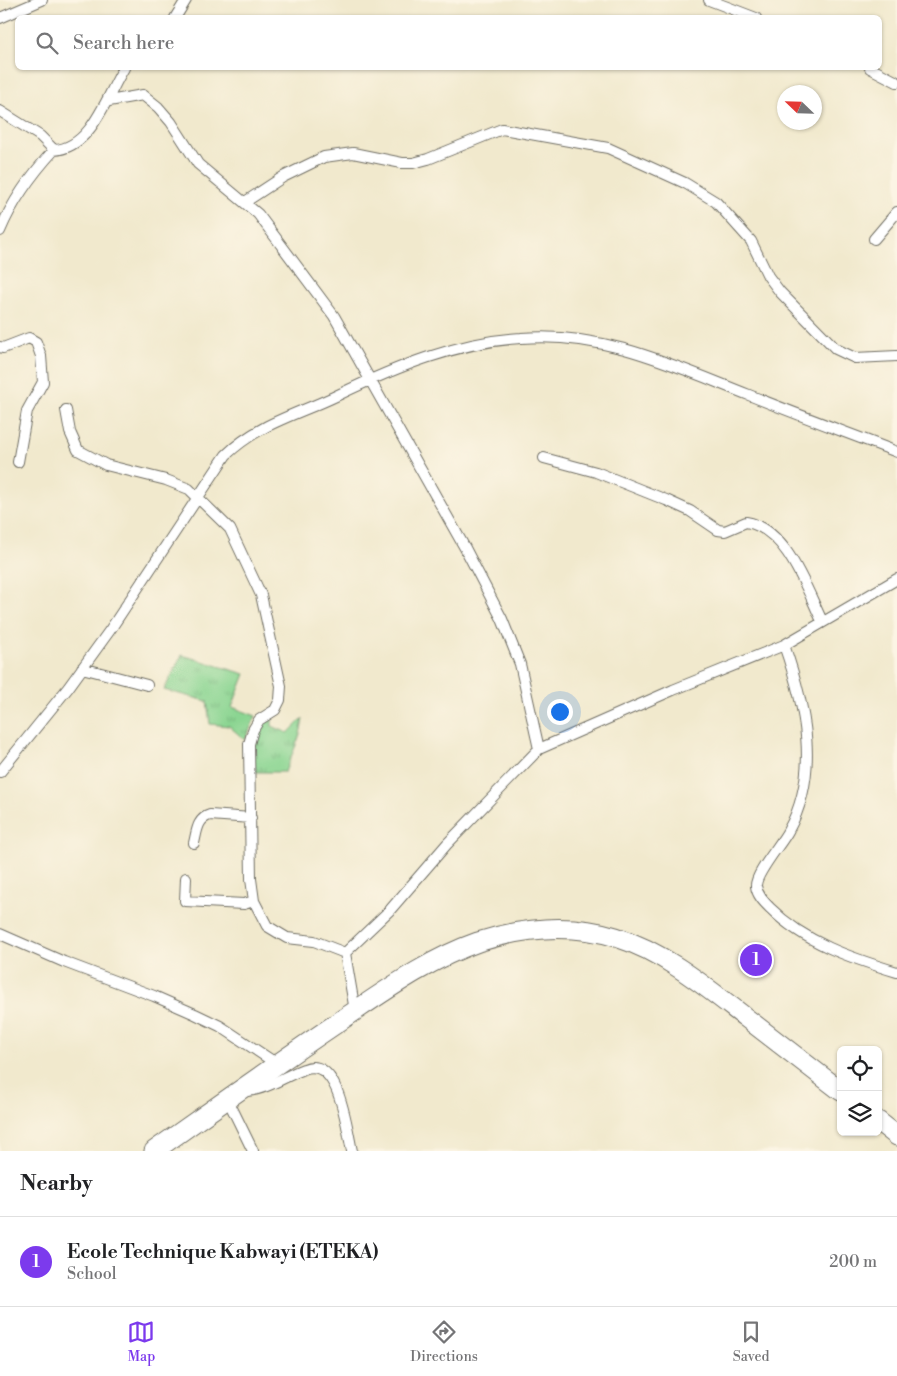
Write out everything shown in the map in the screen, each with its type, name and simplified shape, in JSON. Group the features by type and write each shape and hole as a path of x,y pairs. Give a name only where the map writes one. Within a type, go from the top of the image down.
{"highway":[{"path":"154,1151 277,1064 408,977 457,950 478,942 524,931 547,928 596,932 637,945 689,975 837,1088"},
{"path":"882,1124 897,1136"}],"street":[{"path":"0,18 42,0"},
{"path":"177,15 186,0"},
{"path":"709,0 748,15"},
{"path":"0,111 40,136 54,150 64,150 87,130 109,101 123,70"},
{"path":"874,70 897,82"},
{"path":"109,101 136,96 150,98 171,122 198,164 258,214 334,316 465,548 502,619 520,664 539,749"},
{"path":"245,202 283,177 324,157 353,152 402,163 413,163 428,159 502,129 608,148 685,183 716,202 751,240 768,276 780,292 836,349 855,358 897,356"},
{"path":"0,231 23,187 54,150"},
{"path":"874,240 897,212"},
{"path":"0,347 3,348 29,338 36,342 41,356 43,382 27,411 18,462"},
{"path":"0,772 82,668 134,596 226,455 245,438 278,419 333,398 414,362 485,343 521,338 566,338 603,342 655,357 897,452"},
{"path":"66,410 78,450 106,465 166,480 189,489 199,496 230,529 261,595 280,686 280,700 275,710 259,720 253,730 249,744 251,879 254,901 267,926 287,938 314,942 345,953"},
{"path":"544,458 596,472 673,503 690,511 718,530 725,531 746,522 767,529 786,552 800,574 822,620"},
{"path":"345,953 390,910 422,871 539,749 784,644 822,620 897,579"},
{"path":"784,644 797,684 803,716 808,765 804,791 798,811 789,830 760,873 756,882 758,893 782,920 805,937 844,954 897,972"},
{"path":"82,668 146,685"},
{"path":"194,843 200,821 204,817 210,815 251,818"},
{"path":"186,878 185,901 244,904 254,901"},
{"path":"0,934 64,962 156,996 195,1014 220,1026 277,1064"},
{"path":"345,953 355,1011"},
{"path":"253,1151 234,1096 267,1086 306,1068 318,1067 330,1076 336,1090 343,1109 352,1151"}],"green space":[{"path":"182,655 245,674 232,707 256,716 245,740 229,726 210,724 207,701 164,690"},
{"path":"272,718 272,726 288,733 303,718 298,739 285,772 255,772 253,741 259,730"}],"place":[{"name":"Ecole Technique Kabwayi (ETEKA)","path":"756,960"}]}
